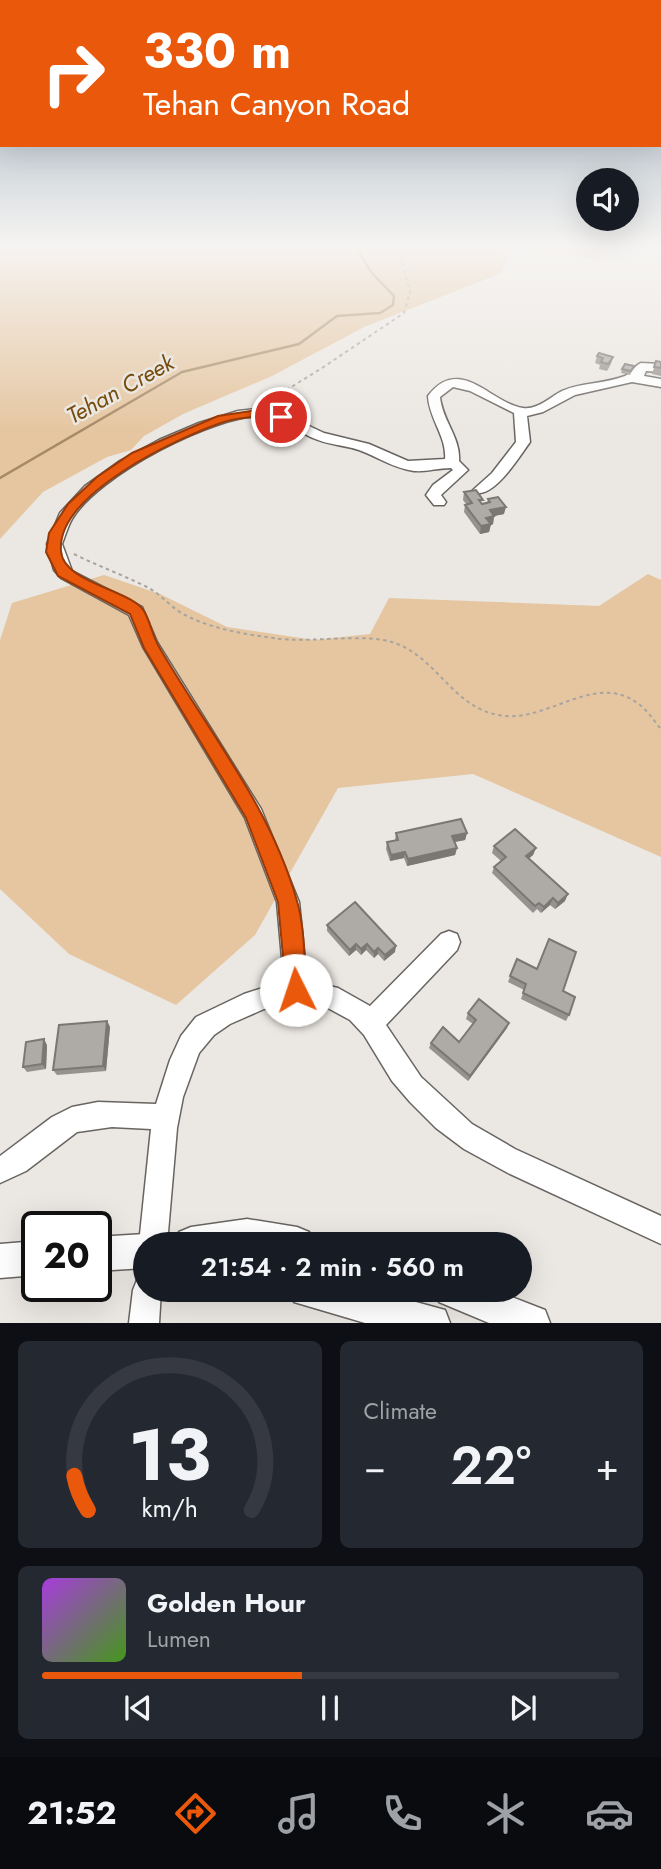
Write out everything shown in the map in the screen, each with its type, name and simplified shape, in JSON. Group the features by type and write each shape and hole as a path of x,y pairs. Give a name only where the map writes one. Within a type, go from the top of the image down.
{"main road":[{"path":"112,1253 133,1252"},
{"path":"0,1261 21,1259"},
{"path":"352,1302 432,1323"},
{"path":"480,1302 532,1323"}],"street":[{"path":"452,463 454,449 435,412 434,396 439,389 453,385 475,387 520,411 545,407 576,391 618,384 639,374 641,367 661,368"},
{"path":"632,378 661,383"},
{"path":"480,490 497,477 523,442 520,411"},
{"path":"296,990 288,902 254,815 149,643 136,611 63,572 54,552 56,533 73,507 102,480 136,456 222,419 264,412 281,417 298,428 327,439 362,447 418,467 452,463 461,470 433,495 439,502"},
{"path":"371,1023 449,942"},
{"path":"154,1232 167,1116 175,1076 191,1043 206,1025 260,998 296,990 324,995 350,1005 371,1023 401,1073 453,1125 486,1148 661,1230"},
{"path":"0,1170 18,1161 36,1143 64,1123 96,1115 167,1116"},
{"path":"144,1323 147,1302"}],"path":[{"path":"260,402 280,394 322,368 404,313 407,308"},
{"path":"55,544 101,568 152,589 185,614 226,629 300,641 377,640 400,644 424,661 459,698 488,713 502,716 532,713 601,691 631,696 661,729"}],"shaded area":[{"path":"0,308 413,308 364,327 272,376 183,414 144,436 131,450 107,457 43,492 0,539"},
{"path":"648,574 661,580 661,857 473,774 338,788 255,935 176,1005 69,954 0,889 0,640 12,603 104,575 160,594 227,627 314,640 370,634 389,598 599,606"}],"building":[{"path":"599,353 613,357 608,364 601,362 603,358 597,356"},
{"path":"656,361 661,362 661,368 654,367"},
{"path":"625,364 634,366 631,371 622,369"},
{"path":"476,490 483,500 479,500 482,504 490,502 488,499 498,497 506,507 490,510 494,516 486,518 491,524 481,526 465,505 472,503 464,492"},
{"path":"461,819 467,833 452,836 457,848 408,859 405,852 391,855 387,842 398,840 396,833"},
{"path":"515,829 536,848 526,856 568,894 558,903 553,898 544,907 539,903 535,906 494,867 506,857 494,846"},
{"path":"355,902 396,946 385,955 378,948 374,952 367,944 361,949 356,944 350,950 327,925"},
{"path":"549,939 576,952 563,991 575,997 569,1015 523,993 526,984 510,976 517,959 537,969"},
{"path":"479,999 509,1023 470,1076 431,1043 443,1027 459,1042 476,1020 468,1013"},
{"path":"107,1021 103,1066 53,1070 59,1025"},
{"path":"44,1039 42,1064 23,1067 26,1042"}],"waterway":[{"name":"Tehan Creek","path":"0,478 182,372 299,344 337,316 380,313 389,308"}],"route":[{"path":"281,417 264,412 222,419 136,456 102,480 73,507 56,533 54,552 63,572 136,611 149,643 254,815 288,902 296,990"}]}
